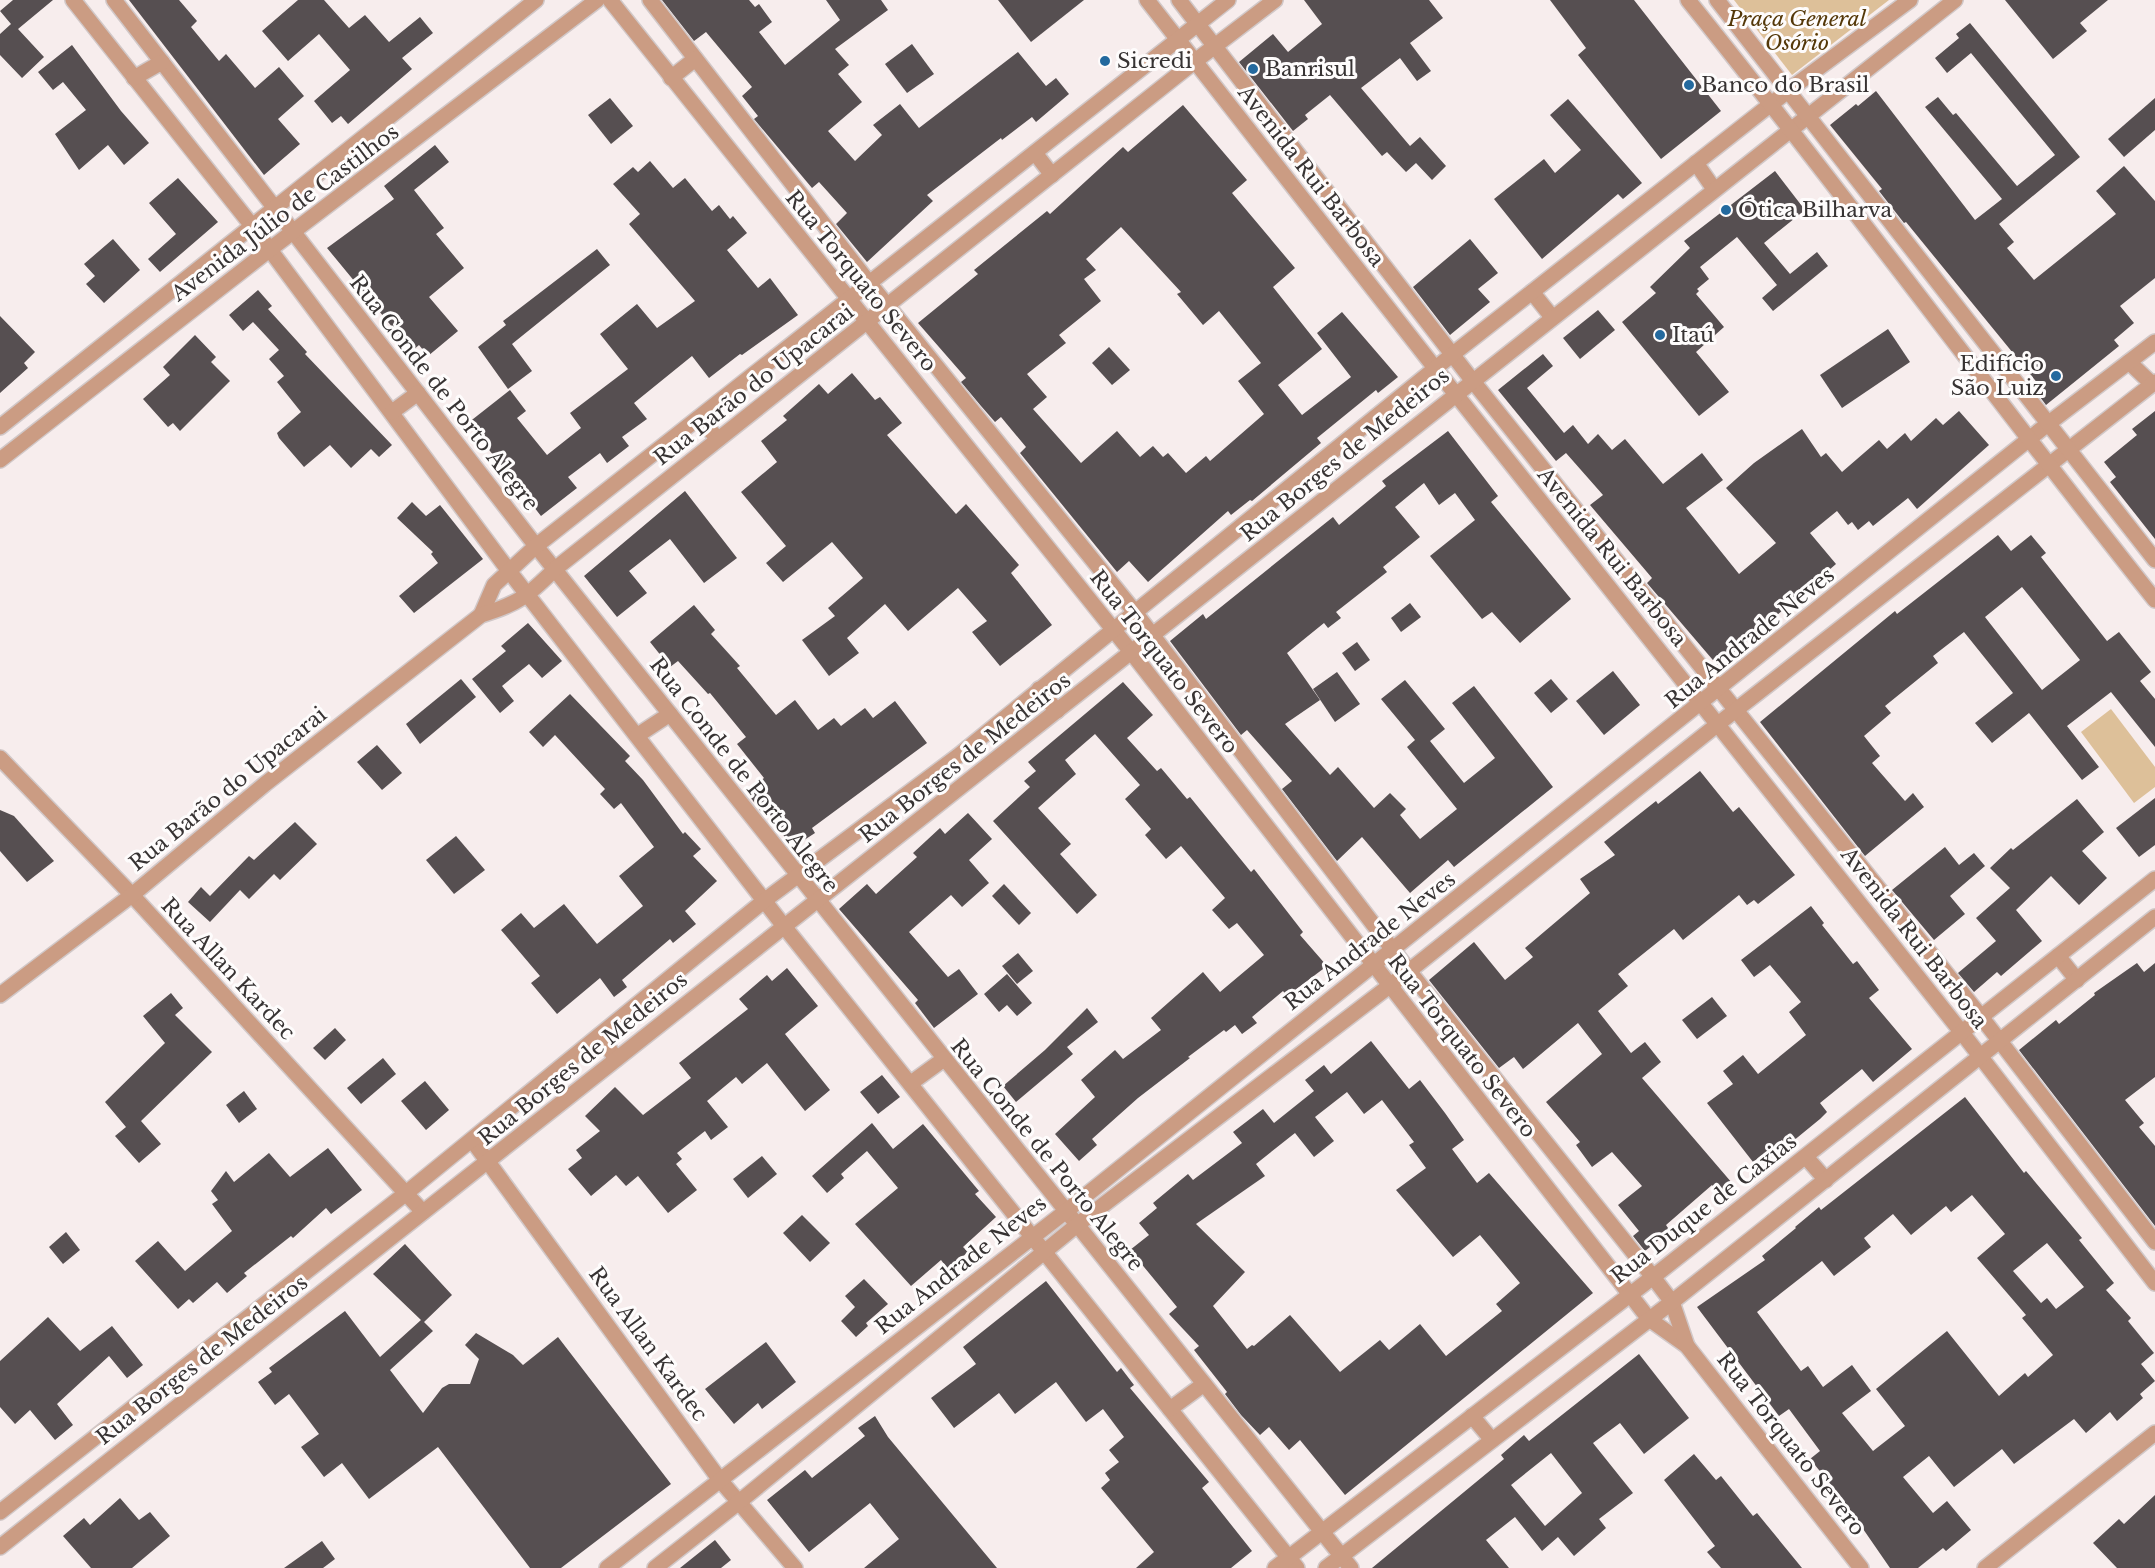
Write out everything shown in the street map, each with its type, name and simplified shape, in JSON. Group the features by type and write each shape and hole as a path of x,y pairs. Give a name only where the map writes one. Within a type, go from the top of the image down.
{"street":[{"path":"73,0 252,227 509,571 783,925 1033,1234 1293,1563"},
{"name":"Rua Conde de Porto Alegre","path":"114,0 536,546 1351,1568"},
{"name":"Avenida Júlio de Castilhos","path":"0,427 536,0"},
{"name":"Avenida Júlio de Castilhos","path":"0,460 269,250 597,0"},
{"name":"Rua Torquato Severo","path":"610,0 1132,653 1629,1294 1649,1319 1687,1346 1861,1568"},
{"name":"Rua Torquato Severo","path":"650,0 888,307 1134,611 1409,971 1653,1277 1672,1302 1687,1346"},
{"name":"Avenida Rui Barbosa","path":"1147,0 1455,394 1963,1034 2155,1283"},
{"name":"Avenida Rui Barbosa","path":"1179,0 1472,380 1982,1018 2155,1242"},
{"name":"Rua Barão do Upacarai","path":"481,615 494,585 536,546 850,301 1228,0"},
{"name":"Rua Barão do Upacarai","path":"0,995 132,895 265,784 481,615 510,607 529,595 555,569 1275,0"},
{"path":"1688,0 1916,290 2028,441 2155,600"},
{"path":"1717,0 1790,90 2155,560"},
{"name":"Rua Borges de Medeiros","path":"0,1512 405,1194 765,900 799,877 958,756 1452,354 1770,105 1910,0"},
{"name":"Rua Borges de Medeiros","path":"0,1547 489,1161 783,925 817,901 1132,653 1713,189 1955,0"},
{"path":"671,78 695,59"},
{"path":"134,78 162,62"},
{"path":"1101,100 1117,123"},
{"path":"1035,153 1052,175"},
{"path":"1696,163 1713,189"},
{"path":"1916,290 1934,275"},
{"path":"1532,292 1552,317"},
{"name":"Rua Andrade Neves","path":"607,1568 1033,1234 1065,1212 2049,423 2155,342"},
{"path":"2129,362 2153,383"},
{"name":"Rua Andrade Neves","path":"655,1568 1077,1225 1409,971 1718,724 2153,383"},
{"path":"49,388 66,409"},
{"path":"392,412 418,393"},
{"path":"699,418 718,439"},
{"path":"966,446 986,427"},
{"path":"1574,542 1590,527"},
{"path":"1039,689 1057,711"},
{"path":"638,735 670,714"},
{"path":"1202,744 1223,728"},
{"path":"958,756 975,776"},
{"name":"Rua Allan Kardec","path":"0,758 132,895 423,1212"},
{"path":"1545,828 1562,848"},
{"path":"1839,877 1858,862"},
{"name":"Rua Duque de Caxias","path":"1275,1568 1293,1563 1322,1533 1963,1034 2155,879"},
{"path":"1326,1568 1672,1302 1981,1058 2155,917"},
{"path":"2058,956 2077,980"},
{"path":"1297,1025 1311,1045"},
{"path":"600,1035 616,1059"},
{"path":"911,1083 944,1059"},
{"path":"1214,1092 1227,1109"},
{"path":"1507,1138 1528,1120"},
{"name":"Rua Allan Kardec","path":"472,1140 720,1480 795,1568"},
{"path":"1806,1157 1826,1180"},
{"path":"872,1361 888,1380"},
{"path":"1170,1409 1204,1384"},
{"path":"153,1392 170,1412"},
{"path":"1473,1416 1492,1440"},
{"path":"1985,1568 2155,1433"}],"green space":[{"name":"Praça General Osório","path":"1734,0 1889,0 1792,75"},
{"path":"2111,709 2155,767 2155,787 2134,803 2081,732"}],"building":[{"path":"13,0 53,0 18,29 44,57 22,78 0,55 0,34 11,24 0,11"},
{"path":"129,0 179,0 197,21 191,27 219,61 226,54 255,88 279,67 304,96 278,119 300,144 264,175"},
{"path":"298,0 324,0 349,28 365,15 389,42 420,17 433,33 402,58 412,69 348,124 341,116 332,123 314,101 350,70 319,34 288,61 262,31"},
{"path":"662,0 749,0 755,7 759,4 772,22 759,32 785,65 840,20 826,0 881,0 888,10 835,49 849,65 838,74 862,102 828,131 855,161 882,135 873,125 900,104 919,128 1018,52 1046,86 1056,78 1069,94 1036,122 1032,117 927,195 933,201 867,262 836,224 847,213 819,182 812,188 754,119 758,116 742,96 752,87 706,32 694,41"},
{"path":"998,0 1084,0 1031,42"},
{"path":"1304,0 1429,0 1443,18 1410,43 1431,71 1417,81 1400,58 1361,88 1410,146 1420,137 1446,166 1432,180 1416,163 1406,172 1387,152 1382,156 1330,95 1305,115 1308,119 1293,131 1239,62 1273,34 1288,52 1322,24"},
{"path":"1550,0 1634,0 1721,111 1661,159 1578,55 1586,48"},
{"path":"2005,0 2108,0 2080,23 2087,31 2053,59"},
{"path":"1970,23 2080,157 1999,224 2014,242 2007,248 2034,280 2116,214 2096,191 2124,166 2155,201 2155,278 2120,306 2134,323 2114,340 2119,346 2046,405 2034,389 2039,385 1906,222 1904,223 1879,191 1882,189 1830,125 1876,91 1975,220 2002,199 1925,107 1938,97 1953,115 1956,113 2017,186 2055,155 1971,53 1947,73 1935,58 1959,38 1956,34"},
{"path":"912,44 934,74 907,93 885,64"},
{"path":"72,45 121,111 149,143 124,165 108,145 79,170 55,134 86,110 63,82 53,90 38,72"},
{"path":"610,98 633,126 611,144 588,115"},
{"path":"2155,98 2155,130 2124,157 2108,139"},
{"path":"1568,99 1642,183 1623,199 1618,194 1542,259 1494,199 1544,159 1555,173 1581,150 1550,115"},
{"path":"1183,105 1247,180 1232,193 1295,268 1273,287 1322,349 1278,385 1302,415 1351,377 1317,333 1342,312 1398,377 1378,393 1376,390 1317,438 1321,443 1252,501 1250,500 1231,515 1228,511 1148,582 1129,561 1117,572 1020,453 1026,447 1001,417 995,422 981,406 961,382 966,378 918,323 978,274 974,270 1047,211 1050,214 1123,147 1128,152","holes":["1121,227 1181,292 1177,294 1203,325 1219,311 1261,363 1238,381 1264,414 1210,461 1206,456 1186,473 1168,453 1163,457 1153,446 1140,457 1117,431 1081,463 1033,409 1047,397 1027,374 1066,343 1059,335 1101,301 1084,279 1096,270 1086,259"]},
{"path":"435,145 449,162 414,190 444,228 436,234 464,268 429,297 458,331 428,356 419,345 412,351 327,248 394,199 384,186"},
{"path":"650,161 673,188 685,178 712,211 719,205 730,219 733,216 747,233 727,250 758,288 770,278 798,315 709,378 692,356 634,403 647,419 622,437 629,446 607,463 600,453 568,477 577,488 541,516 468,423 510,390 526,411 517,418 547,455 581,428 570,413 628,369 600,334 637,304 657,328 695,301 629,224 640,214 613,184 633,167 638,172"},
{"path":"1775,171 1805,210 1764,243 1790,274 1817,252 1828,266 1773,311 1762,298 1777,285 1737,237 1700,267 1709,279 1697,289 1699,291 1696,294 1724,327 1696,352 1729,392 1699,416 1622,322 1656,293 1650,287 1690,248 1684,241"},
{"path":"178,178 218,222 160,272 148,259 176,234 149,203"},
{"path":"113,239 140,270 104,303 86,284 95,276 84,264"},
{"path":"1470,239 1498,273 1478,289 1490,302 1450,335 1413,287"},
{"path":"597,249 610,265 512,344 532,371 508,389 478,347 506,325 503,321"},
{"path":"258,290 272,306 268,309 307,352 305,354 392,445 379,457 371,449 351,468 330,445 304,467 279,438 277,433 301,412 277,382 284,376 269,359 279,350 253,322 243,331 229,315"},
{"path":"1598,310 1615,330 1580,359 1563,338"},
{"path":"0,316 35,352 24,363 28,368 0,393"},
{"path":"1888,329 1910,362 1842,408 1820,375"},
{"path":"195,335 216,357 211,362 230,381 180,431 173,423 168,427 143,399 170,375 163,367"},
{"path":"1109,347 1130,370 1112,385 1092,363"},
{"path":"1543,354 1553,366 1527,388 1564,433 1573,425 1588,444 1598,434 1612,450 1625,439 1663,484 1702,453 1723,480 1686,508 1739,574 1776,543 1726,488 1754,463 1802,429 1821,457 1826,453 1842,472 1879,440 1887,449 1905,433 1911,441 1936,418 1943,425 1959,411 1989,445 1917,509 1908,498 1873,526 1869,521 1858,530 1852,522 1848,525 1837,511 1810,533 1836,564 1718,666 1647,583 1652,578 1590,505 1603,495 1566,453 1556,461 1498,390"},
{"path":"852,373 875,400 880,397 902,423 887,435 956,514 966,504 1019,565 1011,573 1052,625 1000,666 972,632 987,621 958,588 908,631 885,604 847,638 859,653 829,676 802,640 835,616 828,608 863,578 832,542 783,582 766,563 786,546 741,492 777,462 761,441 787,420 783,416 819,384 828,394"},
{"path":"2155,411 2155,539 2110,482 2116,477 2104,462 2137,435 2132,429"},
{"path":"1448,431 1498,496 1491,502 1571,599 1520,643 1492,612 1482,619 1430,556 1475,520 1455,493 1439,505 1424,483 1395,507 1420,537 1383,567 1387,572 1336,612 1341,618 1328,628 1324,623 1287,653 1320,700 1285,724 1330,775 1338,767 1374,808 1390,793 1406,809 1400,815 1420,839 1457,809 1407,747 1415,740 1381,699 1405,680 1445,729 1430,741 1464,783 1495,758 1452,703 1474,686 1553,787 1454,867 1448,860 1410,893 1362,837 1337,861 1282,789 1292,781 1247,730 1241,735 1170,641 1203,614 1206,619 1333,517 1339,525 1386,486 1382,481"},
{"path":"685,491 737,558 704,583 670,539 629,571 647,593 617,617 584,576"},
{"path":"412,502 426,516 440,505 483,559 414,613 399,596 438,563 431,554 433,552 397,518"},
{"path":"1998,535 2011,551 2031,535 2046,553 2041,557 2107,641 2119,632 2151,672 2140,681 2155,699 2155,747 2111,692 2067,726 2099,767 2082,780 2029,713 1992,743 1975,723 2013,693 1964,632 1933,656 1938,663 1885,706 1891,713 1864,736 1880,756 1872,763 1905,801 1913,793 1924,807 1865,856 1760,722 1895,611 1897,614","holes":["2022,587 2080,660 2042,690 1985,617"]},
{"path":"1410,603 1421,617 1401,632 1391,618"},
{"path":"694,605 715,630 711,634 740,666 737,668 776,715 795,700 818,730 834,718 841,726 865,708 873,718 895,701 927,743 812,828 815,833 792,848 766,809 761,812 746,791 764,778 737,744 746,737 710,693 708,694 678,661 670,667 650,642"},
{"path":"528,623 562,661 542,678 529,664 502,686 514,701 500,713 472,679 506,651 501,646"},
{"path":"1357,642 1370,660 1355,671 1342,653"},
{"path":"1613,671 1640,705 1604,735 1576,701"},
{"path":"1337,672 1360,704 1335,722 1313,689"},
{"path":"461,679 476,697 420,744 406,724"},
{"path":"1551,679 1568,699 1551,713 1534,693"},
{"path":"1123,682 1153,715 1127,738 1157,771 1161,768 1187,799 1190,797 1251,872 1254,869 1303,932 1300,935 1327,966 1287,996 1283,991 1252,1017 1257,1023 1242,1034 1235,1025 1226,1032 1224,1030 1188,1057 1190,1058 1138,1098 1092,1139 1097,1145 1079,1161 1055,1134 1095,1097 1081,1080 1115,1050 1123,1059 1161,1030 1151,1018 1203,972 1220,992 1264,955 1237,923 1229,929 1212,910 1225,898 1181,846 1166,859 1145,835 1151,829 1125,799 1140,785 1095,734 1065,760 1076,774 1038,808 1071,844 1060,854 1097,895 1077,914 993,821 1030,787 1024,781 1036,771 1028,762"},
{"path":"570,694 630,756 625,761 643,780 683,834 685,832 701,849 693,856 717,881 685,911 696,924 673,943 670,939 622,980 627,987 614,997 600,978 557,1014 531,983 540,976 501,930 521,913 534,928 564,904 597,944 643,906 619,876 654,847 621,803 614,809 600,794 605,789 555,735 543,747 529,732"},
{"path":"377,745 402,773 382,790 357,762"},
{"path":"1700,771 1733,812 1739,807 1795,875 1758,904 1754,900 1747,905 1739,895 1683,940 1674,929 1618,974 1628,986 1598,1011 1631,1053 1645,1042 1661,1062 1642,1078 1732,1183 1719,1194 1712,1185 1666,1225 1670,1231 1645,1251 1633,1236 1639,1231 1618,1205 1642,1186 1612,1152 1592,1167 1576,1145 1580,1142 1546,1102 1602,1054 1578,1023 1523,1069 1514,1057 1499,1068 1429,980 1474,942 1505,980 1533,957 1525,948 1590,893 1580,879 1615,855 1604,842 1656,801 1658,804"},
{"path":"2155,798 2155,845 2139,857 2116,828"},
{"path":"2077,799 2104,832 2082,851 2107,878 2079,905 2051,876 2016,910 2042,941 2001,976 1997,972 1974,992 1958,973 1996,941 1976,918 2010,888 1990,868 2011,848 2013,850"},
{"path":"0,810 14,816 54,861 27,882 0,851"},
{"path":"968,813 992,839 969,860 989,883 962,907 951,895 909,932 948,977 959,969 978,994 934,1028 915,1003 918,1000 839,909 867,884 876,894 917,857 913,853 940,828 945,834"},
{"path":"295,822 317,844 280,880 274,874 249,899 240,890 210,922 188,902 201,887 210,896 249,856 254,860"},
{"path":"456,836 485,870 454,894 426,860"},
{"path":"1945,847 1959,865 1974,853 1985,866 1950,896 1965,914 1934,940 1892,890"},
{"path":"1004,884 1031,913 1019,925 992,896"},
{"path":"1811,906 1824,923 1822,925 1853,964 1857,961 1879,990 1869,998 1912,1049 1873,1082 1862,1069 1820,1103 1827,1112 1820,1119 1787,1146 1782,1140 1753,1162 1707,1103 1733,1084 1723,1071 1743,1055 1758,1074 1806,1035 1789,1012 1801,1002 1770,965 1754,977 1741,960"},
{"path":"1018,953 1033,971 1017,984 1002,966"},
{"path":"2137,963 2144,972 2155,963 2155,1077 2125,1100 2144,1123 2139,1127 2155,1146 2155,1226 2019,1050 2056,1020 2059,1024 2095,995 2094,993"},
{"path":"787,968 818,1006 785,1034 830,1090 805,1111 767,1063 742,1084 736,1077 707,1101 728,1127 711,1140 705,1131 677,1153 682,1159 676,1164 697,1190 668,1213 638,1176 626,1186 616,1175 591,1196 568,1169 582,1158 576,1150 600,1131 585,1116 615,1087 643,1115 691,1078 679,1063 748,1009 739,999 767,975 772,981"},
{"path":"1007,974 1032,1003 1017,1016 1007,1005 999,1012 984,994"},
{"path":"171,993 183,1008 175,1015 212,1052 141,1121 161,1144 139,1163 115,1136 126,1127 105,1102 165,1043 143,1016"},
{"path":"1712,997 1727,1016 1697,1039 1682,1020"},
{"path":"1087,1008 1098,1022 1067,1047 1073,1054 1016,1102 1003,1086 1045,1050"},
{"path":"335,1028 346,1040 325,1060 313,1048"},
{"path":"1371,1041 1409,1089 1420,1080 1464,1140 1452,1149 1477,1183 1489,1173 1593,1293 1345,1495 1300,1440 1289,1450 1269,1427 1260,1435 1241,1415 1225,1394 1227,1392 1194,1350 1199,1346 1169,1314 1177,1307 1130,1250 1149,1235 1139,1223 1157,1208 1153,1203 1188,1174 1193,1180 1242,1143 1233,1132 1263,1109 1274,1123 1314,1091 1305,1080 1324,1065 1331,1074","holes":["1347,1092 1364,1114 1382,1100 1414,1142 1409,1145 1426,1168 1396,1190 1453,1257 1480,1235 1520,1283 1496,1304 1502,1311 1446,1356 1420,1324 1389,1350 1380,1340 1340,1372 1290,1315 1254,1346 1247,1349 1213,1306 1245,1272 1196,1224 1265,1176 1256,1164 1295,1133 1314,1157 1334,1141 1315,1117"]},
{"path":"383,1058 396,1074 361,1104 347,1088"},
{"path":"882,1075 900,1097 878,1114 860,1092"},
{"path":"425,1081 449,1110 426,1130 401,1101"},
{"path":"244,1091 257,1109 239,1123 226,1105"},
{"path":"1965,1097 2024,1173 2026,1171 2082,1238 2079,1240 2114,1283 2106,1290 2131,1318 2128,1321 2154,1353 2141,1364 2155,1381 2140,1394 2143,1398 2117,1421 2110,1412 2086,1433 2074,1419 2014,1464 2002,1449 1954,1487 1929,1456 1903,1477 1933,1513 1947,1501 1971,1530 1946,1551 1943,1548 1918,1568 1890,1568 1841,1497 1810,1459 1820,1451 1789,1409 1779,1416 1697,1307 1765,1260 1762,1256 1819,1207 1821,1210","holes":["1972,1195 2005,1234 1977,1258 2026,1315 2022,1318 2053,1355 2028,1377 2025,1373 1999,1396 1947,1331 1876,1389 1905,1426 1873,1451 1842,1413 1871,1391 1852,1365 1823,1387 1808,1366 1801,1371 1757,1312 1822,1261 1834,1276 1871,1247 1864,1238 1893,1214 1911,1235 1946,1206 1951,1212","2047,1243 2084,1287 2056,1309 2047,1298 2041,1303 2013,1271"]},
{"path":"872,1123 893,1149 923,1124 979,1191 975,1194 996,1217 963,1247 968,1252 948,1269 941,1260 911,1286 855,1224 898,1188 867,1151 841,1174 844,1178 827,1193 812,1176"},
{"path":"328,1148 362,1190 331,1214 326,1208 293,1238 291,1236 244,1273 247,1276 227,1293 217,1282 193,1303 189,1299 178,1309 135,1261 158,1241 185,1271 232,1231 212,1204 218,1200 211,1191 226,1171 234,1182 269,1153 290,1177"},
{"path":"762,1156 777,1174 748,1198 733,1179"},
{"path":"802,1215 830,1243 810,1262 783,1233"},
{"path":"66,1232 80,1250 63,1264 49,1247"},
{"path":"405,1244 452,1295 424,1322 433,1331 390,1370 423,1413 442,1388 449,1384 470,1384 479,1359 465,1345 476,1333 513,1355 523,1365 558,1337 671,1484 561,1568 530,1568 438,1447 369,1499 342,1463 324,1477 301,1447 319,1434 289,1394 275,1405 258,1382 272,1372 269,1368 345,1311 380,1357 421,1320 373,1274"},
{"path":"864,1279 888,1304 866,1323 868,1326 856,1337 841,1321 855,1307 845,1296"},
{"path":"1046,1281 1117,1372 1121,1368 1134,1385 1130,1388 1209,1482 1202,1488 1252,1551 1231,1568 1136,1568 1154,1552 1101,1488 1110,1480 1105,1473 1119,1462 1109,1450 1124,1437 1103,1409 1086,1422 1056,1382 1015,1414 999,1393 954,1428 931,1398 976,1364 963,1347"},
{"path":"48,1317 80,1351 112,1326 143,1365 127,1378 109,1356 57,1404 73,1425 55,1440 30,1410 15,1424 0,1407 0,1361"},
{"path":"766,1342 796,1382 762,1409 758,1403 734,1424 705,1389"},
{"path":"1639,1354 1689,1418 1644,1454 1620,1423 1593,1443 1633,1493 1599,1519 1606,1528 1574,1556 1558,1537 1542,1551 1515,1517 1486,1540 1509,1568 1372,1568 1504,1459 1501,1455 1524,1435 1529,1441","holes":["1551,1453 1582,1493 1545,1526 1511,1485"]},
{"path":"875,1416 888,1437 997,1568 864,1568 899,1539 870,1503 809,1552 767,1500 805,1470 812,1478 865,1436 858,1428"},
{"path":"1694,1454 1716,1480 1721,1476 1753,1516 1757,1513 1802,1568 1721,1568 1707,1552 1715,1546 1664,1480"},
{"path":"2155,1495 2155,1568 2117,1568 2093,1543 2119,1519 2124,1524"},
{"path":"120,1498 139,1520 150,1512 170,1536 132,1568 91,1568 63,1536 84,1518 90,1525"},
{"path":"715,1540 731,1560 721,1568 680,1568"},
{"path":"322,1541 335,1559 323,1568 284,1568"}],"place":[{"name":"Sicredi","path":"1105,61"},
{"name":"Banrisul","path":"1253,69"},
{"name":"Banco do Brasil","path":"1689,85"},
{"name":"Ótica Bilharva","path":"1726,210"},
{"name":"Itaú","path":"1660,335"},
{"name":"Edifício São Luiz","path":"2056,376"}]}
